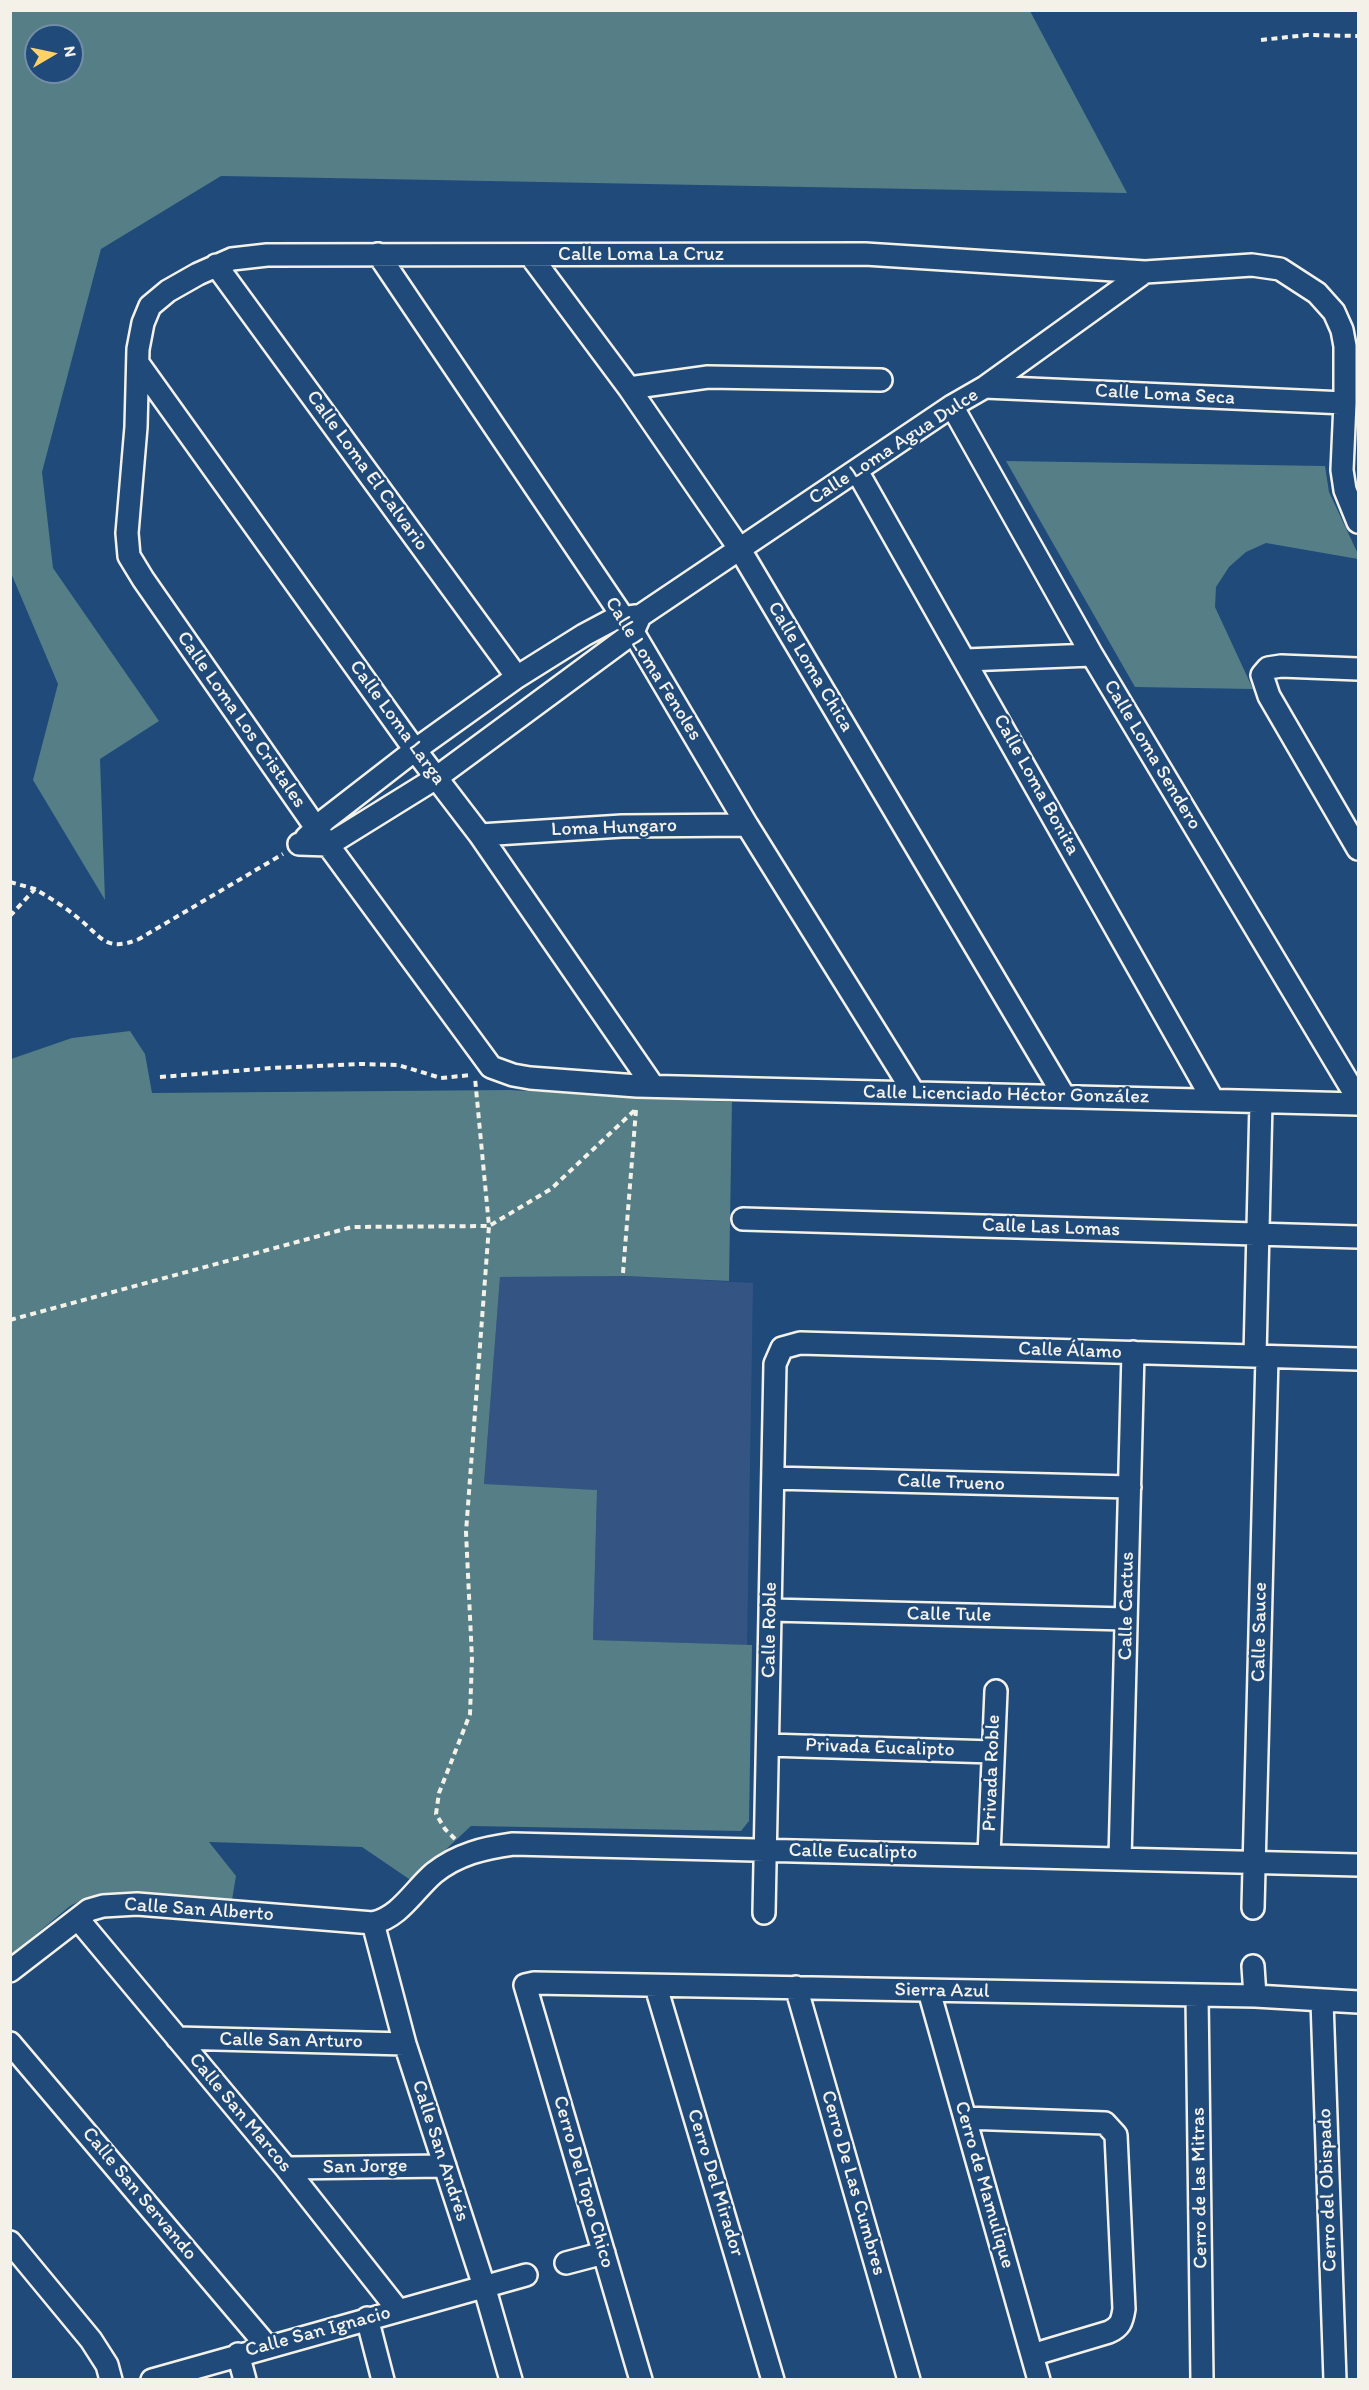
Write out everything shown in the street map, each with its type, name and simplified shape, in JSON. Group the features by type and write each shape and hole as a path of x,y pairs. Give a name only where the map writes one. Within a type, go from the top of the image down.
{"street":[{"name":"Calle Loma Fenoles","path":"378,254 632,621 747,825 914,1093"},
{"name":"Calle Loma La Cruz","path":"150,306 168,291 216,265 232,259 267,255 865,254 1145,272 1252,265 1281,269 1317,293 1334,312 1342,330 1352,364 1345,403 1342,470 1345,490 1359,522"},
{"name":"Calle Loma Chica","path":"530,255 628,388 739,548 1065,1096"},
{"name":"Calle Loma El Calvario","path":"216,265 517,677"},
{"name":"Calle Loma Agua Dulce","path":"328,845 436,778 599,659 632,621 952,406 985,387 1145,272"},
{"name":"Calle Loma Los Cristales","path":"150,306 140,334 136,427 128,517 129,556 328,845 491,1067 513,1075"},
{"name":"Calle Loma Larga","path":"138,363 415,750 480,835 645,1086"},
{"path":"628,388 708,377 881,380"},
{"name":"Calle Loma Seca","path":"985,387 1345,403"},
{"name":"Calle Loma Sendero","path":"952,406 1092,655 1359,1102"},
{"name":"Calle Loma Bonita","path":"857,471 1213,1100"},
{"name":"Calle Loma Agua Dulce","path":"299,844 415,750 517,677 584,635 632,621"},
{"path":"966,660 1092,655"},
{"path":"1359,669 1281,666 1268,668 1262,675 1269,696 1359,849"},
{"name":"Loma Hungaro","path":"480,835 622,826 747,825"},
{"path":"299,844 328,845"},
{"name":"Calle Licenciado Héctor González","path":"513,1075 645,1086 1261,1102 1359,1102"},
{"name":"Calle Sauce","path":"1253,1908 1261,1356 1258,1234 1261,1102"},
{"name":"Calle Las Lomas","path":"743,1219 1359,1237"},
{"name":"Calle Álamo","path":"782,1348 800,1343 1359,1359"},
{"name":"Calle Roble","path":"764,1913 775,1364 782,1348"},
{"name":"Calle Cactus","path":"1120,1859 1133,1352"},
{"name":"Calle Trueno","path":"773,1478 1130,1487"},
{"name":"Calle Tule","path":"771,1610 1126,1620"},
{"name":"Privada Roble","path":"989,1855 996,1691"},
{"name":"Privada Eucalipto","path":"768,1745 993,1752"},
{"name":"Calle Eucalipto","path":"373,1923 388,1918 435,1873 468,1852 513,1844 1359,1865"},
{"name":"Calle San Alberto","path":"10,1971 89,1910 117,1904 373,1923"},
{"name":"Calle San Marcos","path":"78,1919 286,2168 398,2310"},
{"name":"Calle San Andrés","path":"373,1923 405,2044 484,2286 511,2379"},
{"path":"1253,1966 1255,1996"},
{"name":"Sierra Azul","path":"525,1985 534,1983 1255,1996 1359,2002"},
{"name":"Cerro Del Topo Chico","path":"525,1985 641,2379"},
{"name":"Cerro Del Mirador","path":"656,1987 773,2379"},
{"name":"Cerro De Las Cumbres","path":"796,1987 909,2379"},
{"name":"Cerro de Mamulique","path":"929,1991 1039,2379"},
{"name":"Cerro de las Mitras","path":"1197,1996 1202,2379"},
{"name":"Cerro del Obispado","path":"1322,2001 1335,2379"},
{"name":"Calle San Arturo","path":"177,2038 405,2044"},
{"name":"Calle San Servando","path":"10,2043 267,2346"},
{"path":"965,2118 1105,2123 1116,2134 1123,2319 1118,2328 1108,2332 1032,2355"},
{"name":"San Jorge","path":"286,2168 445,2166"},
{"path":"10,2242 91,2340 107,2365 111,2379"},
{"path":"566,2264 604,2253"},
{"name":"Calle San Ignacio","path":"152,2379 526,2275"},
{"path":"367,2318 383,2379"},
{"path":"238,2354 245,2379"}],"path":[{"path":"1261,39 1307,35 1359,36"},
{"path":"10,882 35,890 78,917 99,938 112,944 126,944 139,939 299,844"},
{"path":"10,916 35,890"},
{"path":"160,1077 361,1064 398,1065 441,1078 475,1074 489,1226 466,1532 472,1659 470,1714 439,1793 436,1814 445,1829 468,1852"},
{"path":"622,1273 636,1109 645,1086"},
{"path":"10,1320 352,1227 489,1226 550,1189 636,1109"}],"shaded area":[{"path":"626,1276 753,1283 747,1645 593,1640 597,1490 484,1485 500,1277"}],"green space":[{"path":"10,11 1030,11 1127,193 221,176 101,249 42,472 53,568 159,721 100,759 105,900 33,780 58,684 11,573"},
{"path":"1006,461 1325,466 1329,492 1358,554 1358,559 1266,543 1246,552 1229,567 1216,587 1215,607 1253,689 1135,687"},
{"path":"130,1031 145,1054 152,1093 509,1090 732,1102 729,1281 626,1276 500,1277 484,1484 597,1490 593,1640 752,1645 749,1821 741,1831 471,1826 412,1881 362,1847 209,1842 236,1876 232,1900 124,1893 87,1897 70,1906 11,1955 11,1059 72,1038"}]}
